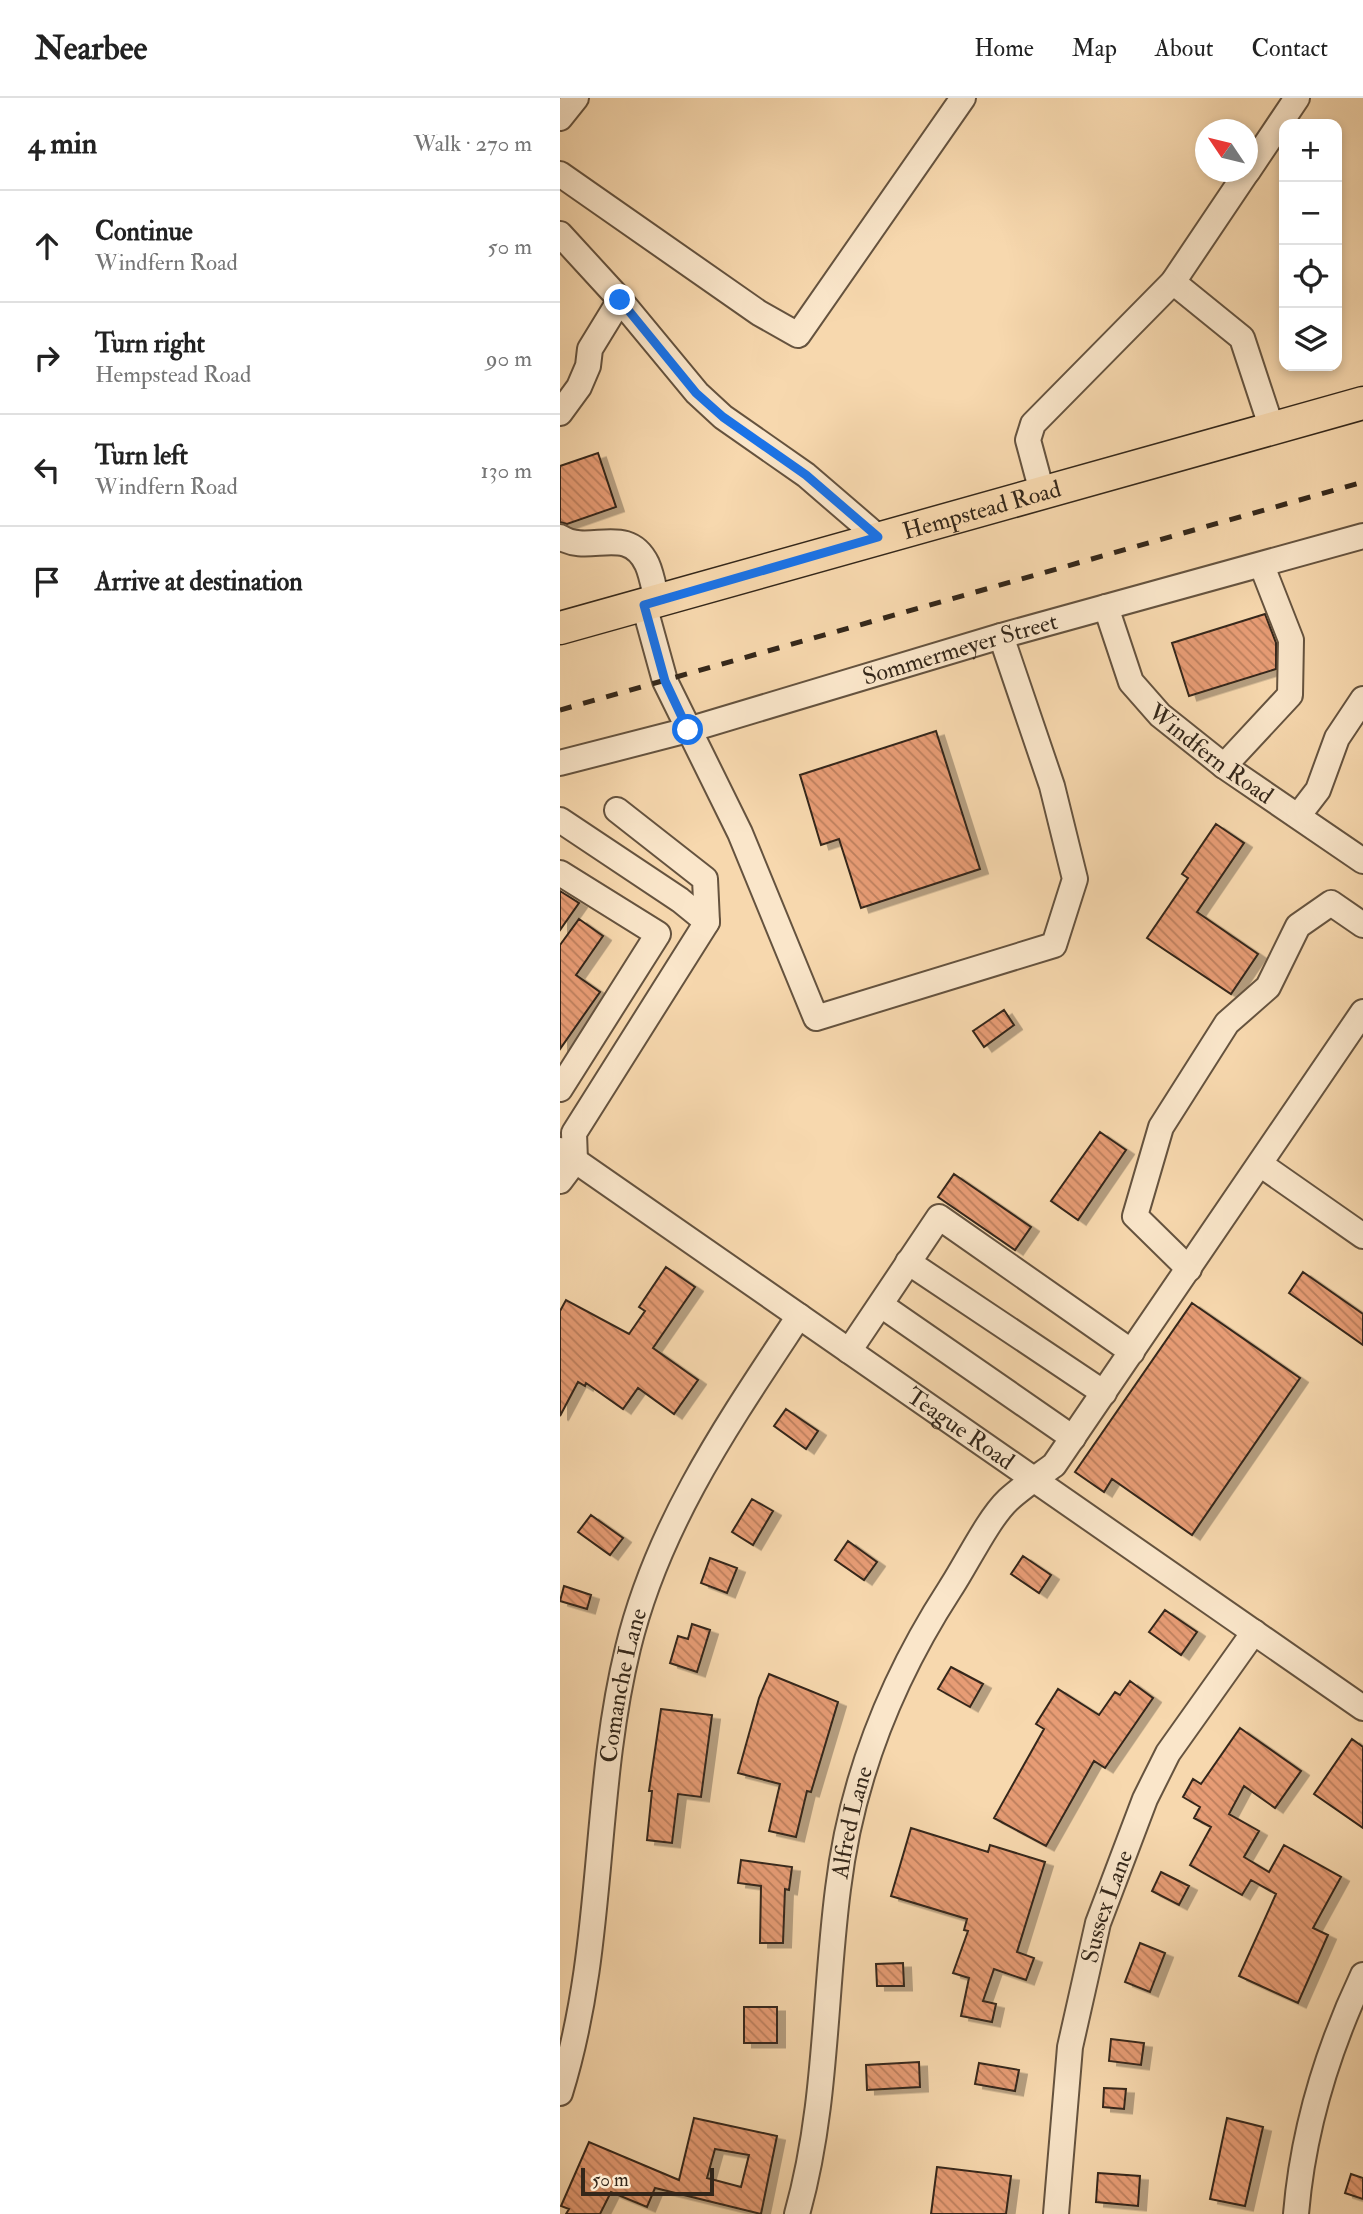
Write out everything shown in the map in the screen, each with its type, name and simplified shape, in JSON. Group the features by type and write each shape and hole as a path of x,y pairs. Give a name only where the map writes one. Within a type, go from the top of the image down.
{"main road":[{"name":"Hempstead Road","path":"560,628 1363,403"}],"street":[{"path":"560,118 576,98"},
{"path":"560,174 759,313 798,335 963,98"},
{"path":"1258,155 1297,98"},
{"path":"1042,492 1028,440 1033,424 1173,282 1240,182"},
{"path":"560,234 705,401 723,417 806,475 878,537"},
{"path":"1173,282 1242,338 1272,429"},
{"path":"560,413 579,387 588,366 590,349 620,300"},
{"name":"Sommermeyer Street","path":"560,763 688,730 1000,636 1363,536"},
{"path":"560,537 570,544 618,541 634,548 646,563 665,681 740,833 816,1018 1054,944 1075,879 1052,786 1000,636"},
{"path":"1224,766 1290,695 1291,640 1262,566"},
{"name":"Windfern Road","path":"1106,607 1132,682 1160,715 1224,766 1363,861"},
{"path":"1298,816 1318,790 1337,738 1363,699"},
{"path":"560,1181 574,1133 707,922 705,879 617,810"},
{"path":"560,820 680,900 707,922"},
{"path":"560,873 657,934 561,1086"},
{"path":"1189,1269 1135,1216 1161,1127 1227,1023 1268,988 1298,926 1331,903 1363,925"},
{"name":"Alfred Lane","path":"797,2214 815,2134 838,1888 852,1813 872,1742 924,1629 1006,1502 1054,1465 1363,1012"},
{"name":"Teague Road","path":"568,1155 1363,1708"},
{"path":"1259,1164 1363,1236"},
{"path":"849,1351 939,1217 1132,1352"},
{"path":"908,1262 1104,1393"},
{"path":"881,1305 1073,1438"},
{"name":"Comanche Lane","path":"560,2093 577,2039 594,1934 611,1745 627,1650 642,1595 682,1501 718,1438 799,1316"},
{"name":"Sussex Lane","path":"1056,2214 1070,2047 1098,1923 1145,1799 1168,1753 1254,1632"},
{"path":"1296,2214 1307,2136 1322,2080 1343,2018 1363,1975"}],"building":[{"path":"598,453 616,507 567,524 560,522 560,466"},
{"path":"1265,614 1276,643 1276,669 1189,696 1172,643"},
{"path":"936,731 980,869 861,908 839,839 821,845 800,775"},
{"path":"1216,824 1244,843 1197,912 1258,954 1231,994 1147,938 1188,878 1182,874"},
{"path":"560,891 579,903 560,930"},
{"path":"579,919 603,936 576,975 600,992 560,1049 560,945"},
{"path":"1004,1010 1014,1025 984,1047 973,1031"},
{"path":"1100,1132 1126,1150 1078,1220 1051,1201"},
{"path":"954,1174 1031,1227 1015,1250 938,1197"},
{"path":"666,1267 695,1287 653,1348 698,1380 674,1414 638,1388 623,1409 586,1383 585,1386 578,1382 560,1416 560,1311 566,1300 629,1334 645,1311 639,1307"},
{"path":"1303,1272 1363,1314 1363,1345 1289,1293"},
{"path":"1192,1303 1300,1378 1192,1535 1112,1479 1104,1492 1075,1472"},
{"path":"786,1409 818,1431 806,1449 774,1426"},
{"path":"752,1499 773,1511 753,1545 732,1532"},
{"path":"591,1515 623,1538 610,1555 578,1532"},
{"path":"848,1541 877,1562 864,1580 835,1560"},
{"path":"1023,1556 1051,1575 1039,1593 1011,1574"},
{"path":"710,1558 737,1568 727,1593 701,1583"},
{"path":"564,1586 591,1595 587,1609 560,1601"},
{"path":"1165,1610 1197,1632 1181,1655 1149,1632"},
{"path":"692,1624 710,1630 697,1672 670,1663 678,1636 688,1639"},
{"path":"951,1667 983,1684 970,1707 938,1689"},
{"path":"769,1674 838,1702 811,1792 807,1791 796,1837 769,1831 780,1784 738,1773 759,1698"},
{"path":"1130,1681 1153,1698 1105,1768 1094,1761 1046,1846 994,1818 1044,1729 1036,1724 1058,1689 1099,1715 1115,1692 1120,1695"},
{"path":"661,1709 712,1715 701,1797 678,1794 672,1843 647,1840 652,1791 649,1791"},
{"path":"1240,1728 1301,1771 1275,1808 1244,1786 1229,1814 1259,1831 1244,1857 1269,1872 1284,1845 1341,1877 1313,1928 1328,1935 1298,2003 1239,1976 1276,1894 1251,1880 1242,1895 1190,1865 1211,1827 1194,1818 1200,1807 1183,1797 1193,1779 1201,1784"},
{"path":"1352,1739 1363,1747 1363,1828 1314,1794"},
{"path":"911,1828 988,1852 990,1845 1045,1862 1017,1952 1034,1958 1026,1980 994,1969 983,2001 996,2004 992,2022 961,2016 969,1978 953,1973 968,1931 964,1930 967,1919 891,1896"},
{"path":"741,1860 792,1867 789,1890 785,1889 783,1943 760,1943 761,1886 738,1883"},
{"path":"1161,1872 1189,1886 1179,1905 1152,1891"},
{"path":"1140,1943 1165,1953 1150,1992 1125,1982"},
{"path":"903,1963 904,1986 877,1986 876,1964"},
{"path":"744,2007 777,2007 777,2043 744,2043"},
{"path":"1111,2039 1144,2043 1141,2065 1109,2061"},
{"path":"919,2062 920,2087 867,2090 866,2065"},
{"path":"979,2063 1019,2070 1015,2091 975,2084"},
{"path":"1104,2088 1126,2089 1124,2109 1103,2107"},
{"path":"694,2118 777,2136 761,2214 655,2188 647,2207 611,2192 600,2214 566,2214 569,2209 561,2206 589,2142 679,2180","holes":["715,2149 749,2155 741,2187 707,2178"]},
{"path":"1227,2118 1263,2127 1245,2206 1210,2199"},
{"path":"937,2167 1011,2176 1006,2214 931,2214"},
{"path":"1098,2173 1140,2176 1138,2206 1096,2202"},
{"path":"1351,2174 1363,2178 1363,2199 1345,2193"}],"railway":[{"path":"560,710 1363,482"}],"route":[{"path":"620,300 696,393 723,417 806,475 878,537 644,605 665,681 688,730"}]}
